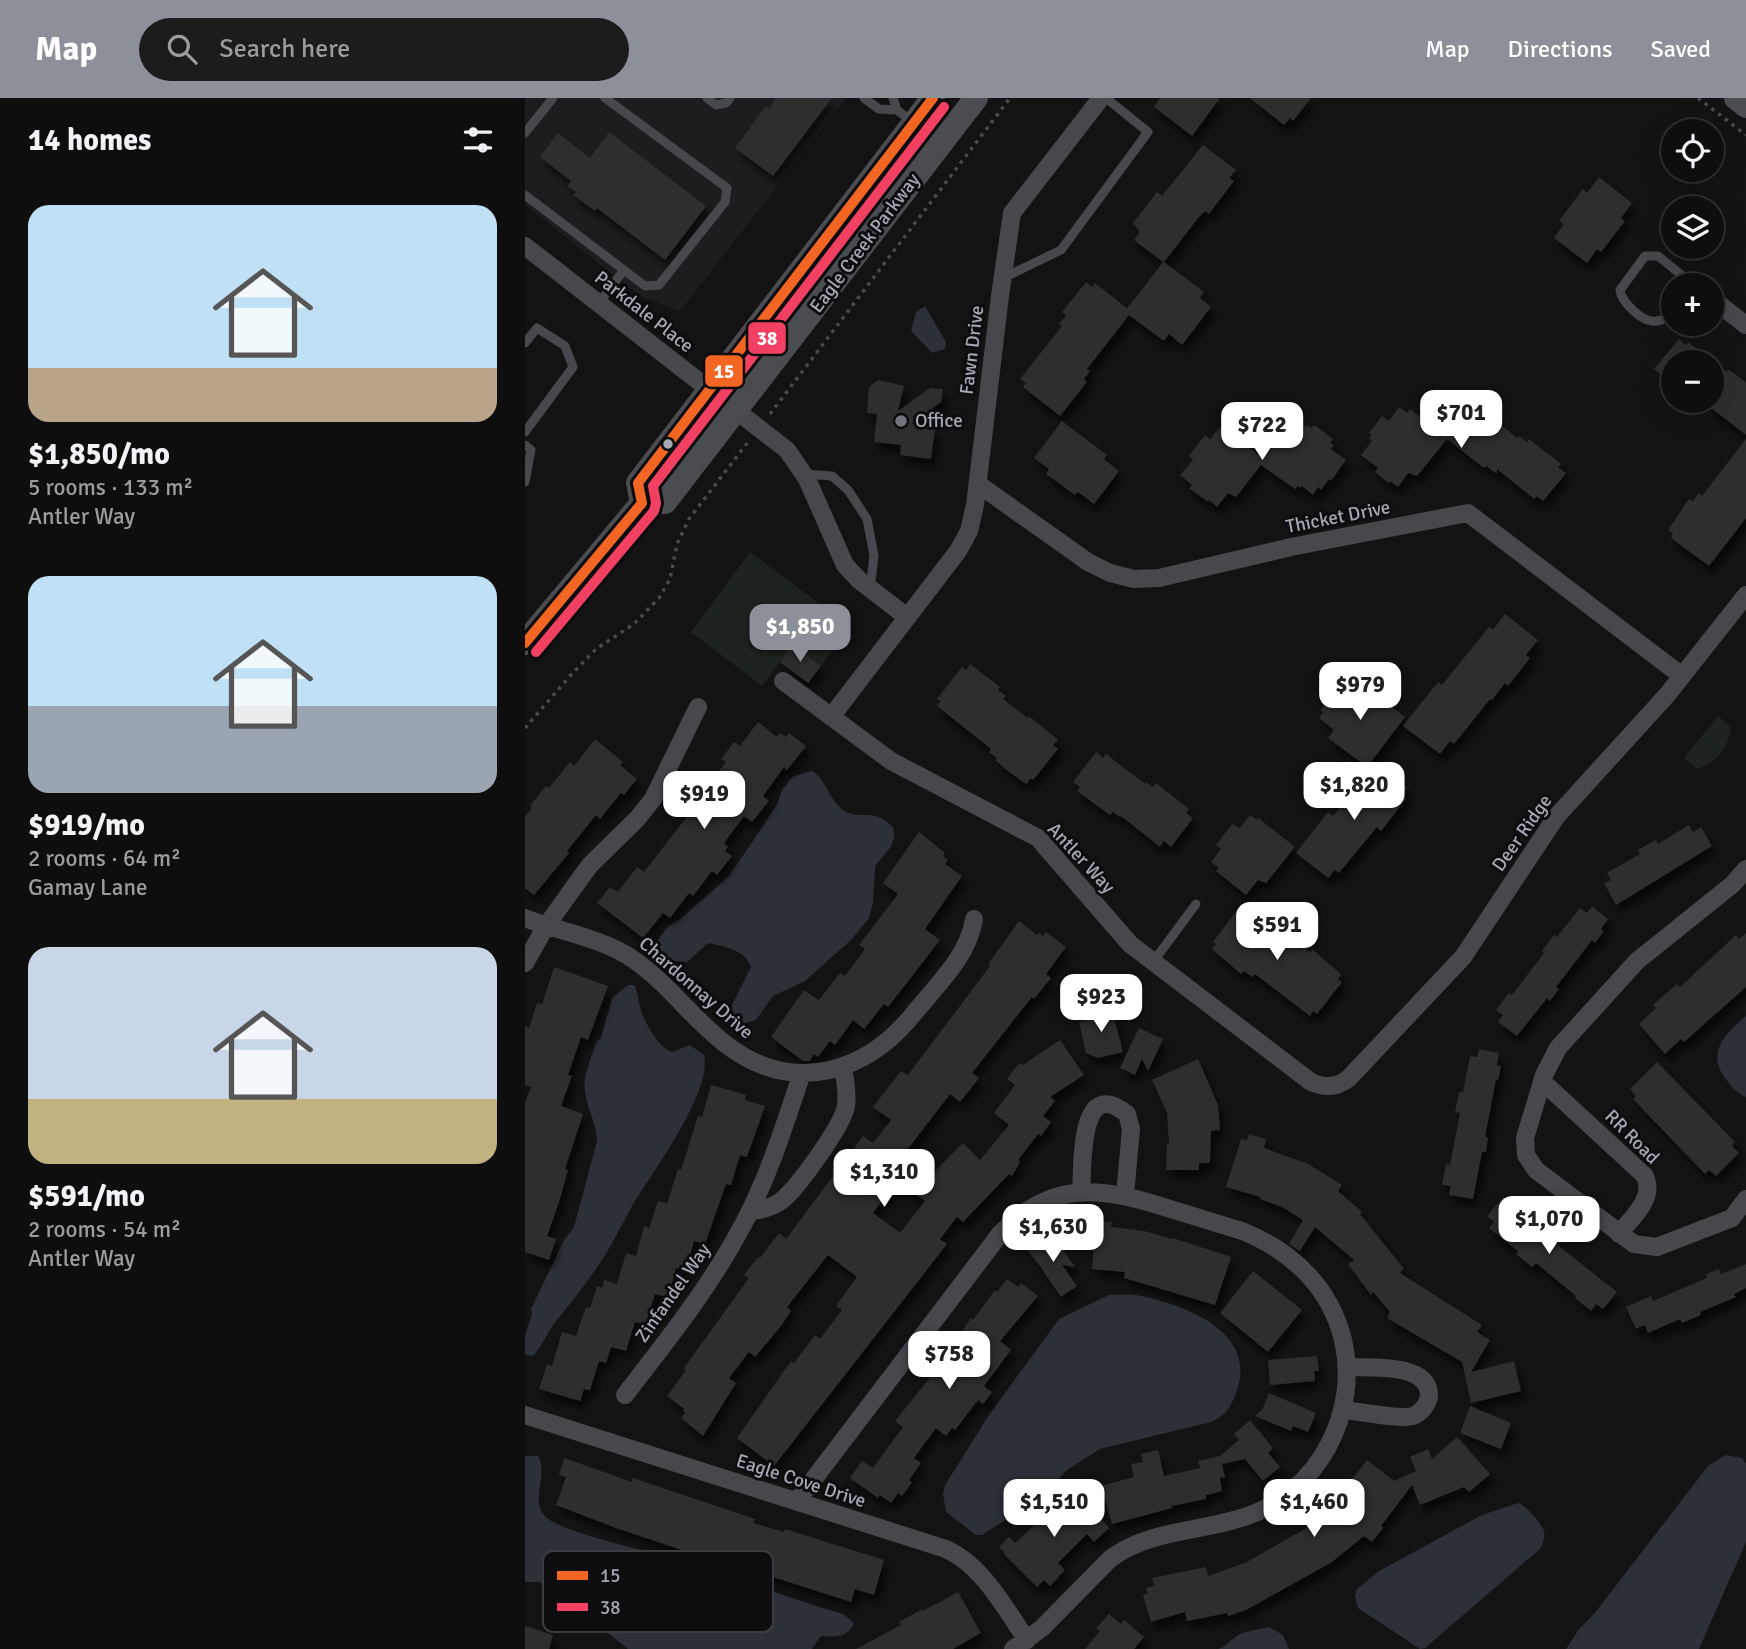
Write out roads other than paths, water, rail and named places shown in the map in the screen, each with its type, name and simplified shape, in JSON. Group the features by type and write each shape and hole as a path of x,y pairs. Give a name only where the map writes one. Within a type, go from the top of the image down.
{"main road":[{"name":"Eagle Creek Parkway","path":"933,98 906,116 710,390 638,483 642,503 665,502 976,98"},
{"path":"1736,98 1746,106"},
{"path":"525,643 642,503"}],"street":[{"name":"Fawn Drive","path":"831,717 964,541 973,516 978,484 1013,213 1103,98"},
{"name":"Parkdale Place","path":"526,249 787,450 804,474 840,557 851,572 907,617"},
{"path":"1724,308 1746,325"},
{"name":"Thicket Drive","path":"978,484 1088,562 1110,573 1134,579 1159,578 1291,547 1468,513 1682,676"},
{"name":"Deer Ridge","path":"1329,1087 1346,1081 1463,957 1556,817 1682,676 1746,595"},
{"name":"Antler Way","path":"783,681 891,761 1038,838 1130,944 1311,1082 1321,1087 1329,1087"},
{"path":"525,963 546,926 594,861 638,819 653,799 698,707"},
{"path":"1746,869 1733,884 1637,961 1561,1044 1547,1066 1524,1146 1530,1163 1619,1234 1635,1244 1647,1247 1660,1246 1732,1218 1746,1199"},
{"name":"Chardonnay Drive","path":"525,918 618,949 644,967 722,1041 741,1055 770,1068 802,1073"},
{"path":"802,1073 842,1067 877,1051 899,1032 961,954 969,939 974,919"},
{"path":"750,1211 768,1208 785,1199 838,1127 847,1094 842,1067"},
{"name":"Zinfandel Way","path":"625,1395 705,1288 750,1211 775,1155 802,1073"},
{"name":"RR Road","path":"1542,1081 1645,1176 1649,1187 1647,1196 1619,1234"},
{"path":"1081,1193 1085,1124 1098,1107 1114,1105 1127,1114 1131,1126 1125,1195"},
{"path":"797,1501 1000,1234 1035,1206 1060,1196 1095,1191 1125,1195 1242,1231 1289,1256 1320,1288 1333,1311 1343,1341 1347,1380 1343,1410 1333,1437 1320,1460 1284,1497 1246,1517 1148,1540 1126,1548 1110,1559 1020,1644"},
{"path":"1343,1410 1412,1416 1423,1408 1429,1397 1424,1379 1418,1374 1346,1367"},
{"name":"Eagle Cove Drive","path":"525,1415 956,1554 980,1574 1020,1644"}],"lane":[{"path":"525,133 554,98"},
{"path":"525,195 645,286 659,285 726,202 727,188 605,98"},
{"path":"707,98 716,105 726,103 730,98"},
{"path":"865,98 879,109 906,116"},
{"path":"893,98 906,116 941,144"},
{"path":"1003,278 1061,250 1148,132 1103,98"},
{"path":"1661,320 1646,319 1624,301 1620,290 1645,256 1651,254 1658,256 1679,273"},
{"path":"599,303 624,270"},
{"path":"525,343 537,328 565,346 573,367 525,432"},
{"path":"525,445 531,450 525,482"},
{"path":"804,474 832,475 848,489 867,519 874,556 870,589"},
{"path":"1153,961 1196,904"}],"place":[{"name":"Office","path":"901,421"}]}
